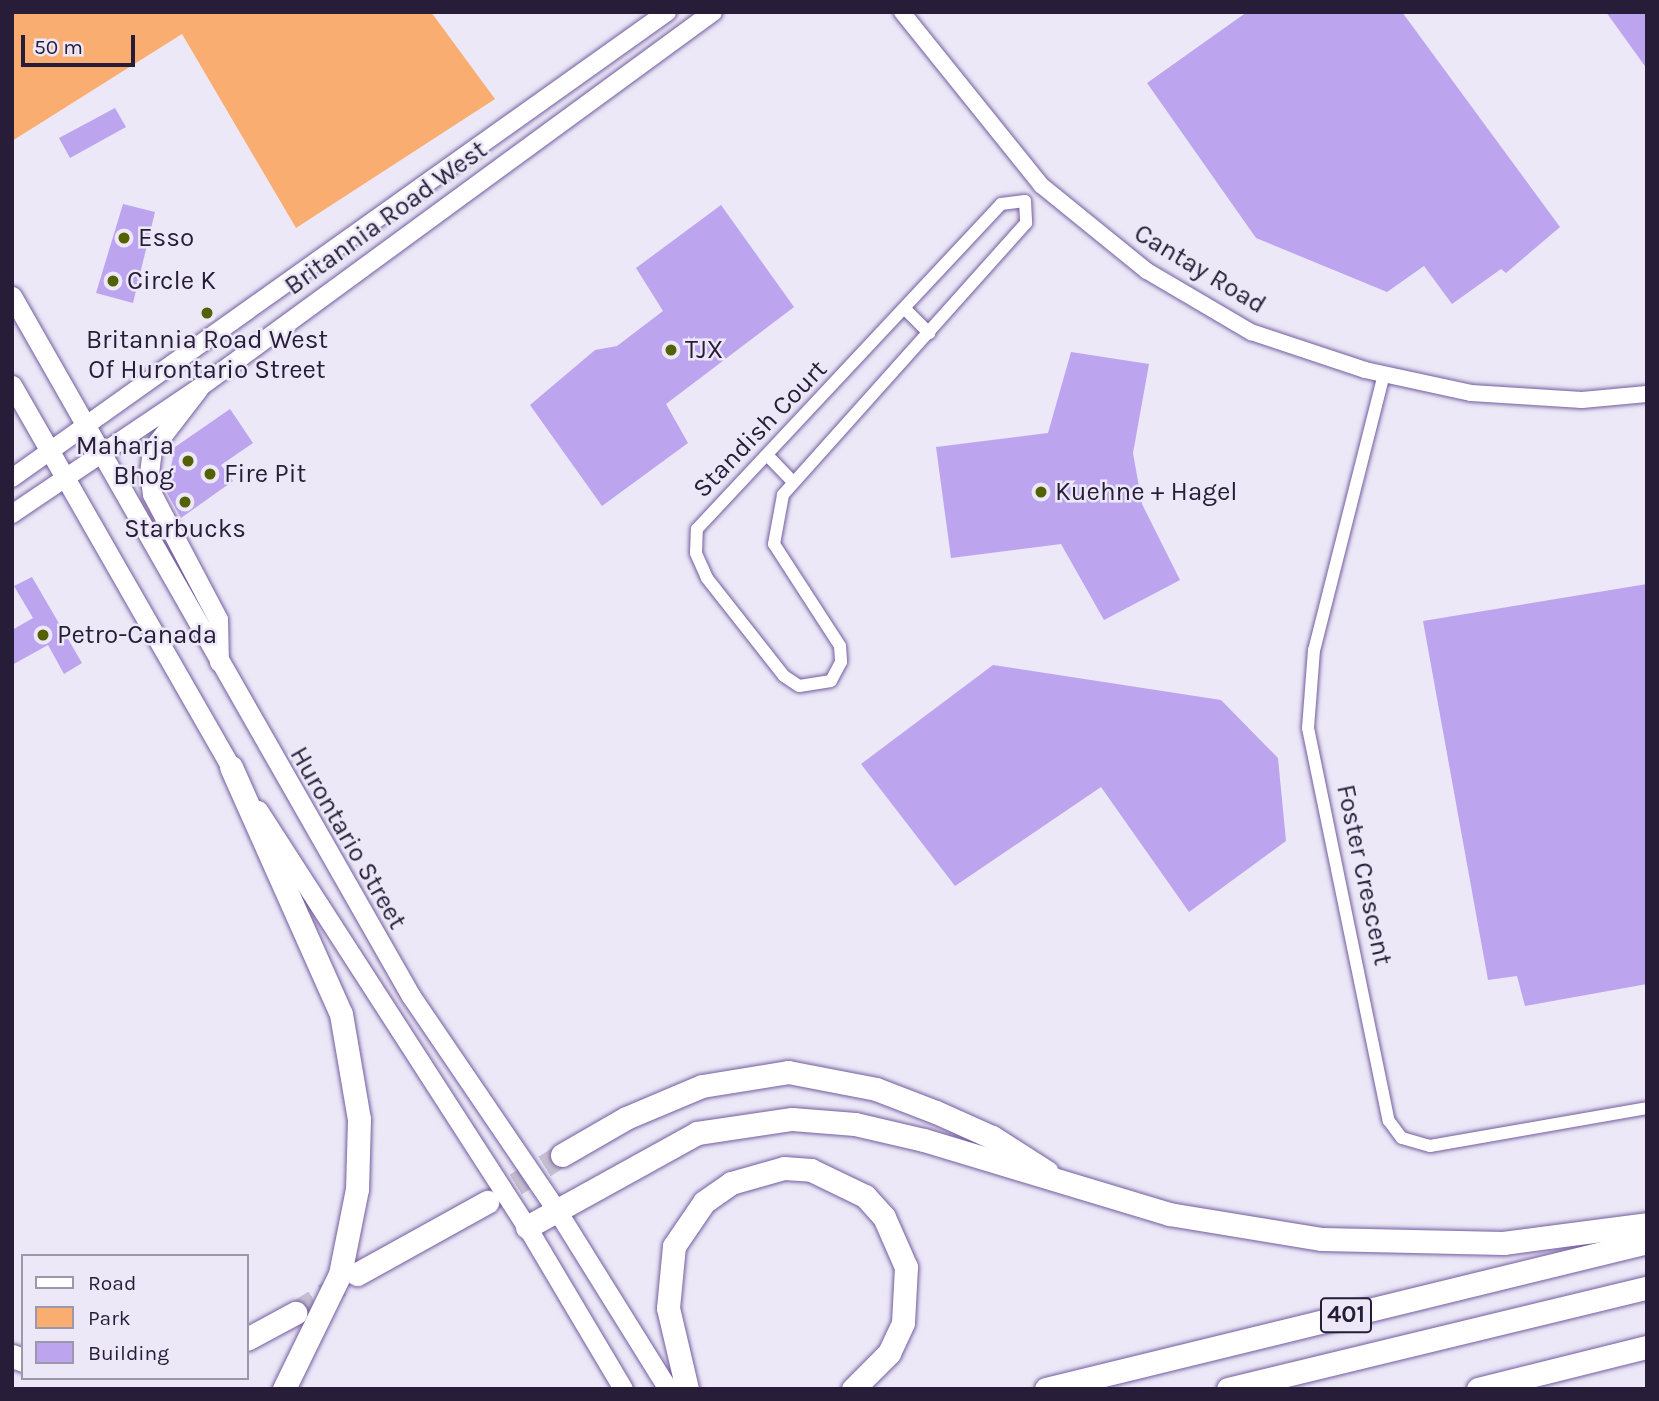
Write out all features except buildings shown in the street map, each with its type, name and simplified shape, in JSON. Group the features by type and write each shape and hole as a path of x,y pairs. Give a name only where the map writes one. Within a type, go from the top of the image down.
{"highway":[{"path":"231,767 341,1014 359,1119 355,1202 340,1274 284,1389"},
{"path":"562,1155 626,1118 702,1086 788,1072 876,1089 936,1112 992,1137 1070,1187"},
{"path":"527,1227 697,1133 792,1119 855,1124 924,1140 1070,1187 1237,1228 1387,1244 1503,1243 1647,1224"},
{"path":"687,1389 668,1308 674,1246 704,1202 731,1183 784,1168 811,1170 865,1196 884,1217 906,1267 904,1323 889,1353 853,1389"},
{"path":"357,1274 487,1202"},
{"name":"401","path":"1046,1389 1647,1242"},
{"name":"401","path":"1228,1389 1647,1289"},
{"path":"248,1338 295,1313"},
{"path":"1478,1389 1647,1347"}],"main road":[{"name":"Britannia Road West","path":"12,478 667,12"},
{"name":"Britannia Road West","path":"12,514 199,388 713,12"},
{"name":"Hurontario Street","path":"12,296 85,425 93,458 219,667 411,996 556,1209 668,1389"},
{"name":"Hurontario Street","path":"12,385 59,443 68,475 231,767 527,1227 622,1389"},
{"path":"199,388 152,449 149,473 152,494 218,619 219,667"}],"street":[{"name":"Cantay Road","path":"906,13 1041,185 1147,271 1210,311 1251,332 1384,374 1471,393 1582,400 1647,394"},
{"name":"Standish Court","path":"1025,201 1026,223 929,333 791,480 774,521 774,544 840,646 838,673 817,688 783,676 706,578 696,553 702,521 906,310 1001,204 1025,201 1041,185"},
{"path":"906,310 929,333"},
{"name":"Foster Crescent","path":"1384,374 1314,650 1308,729 1390,1121 1402,1139 1430,1146 1647,1108"},
{"path":"767,456 791,480"}],"green space":[{"path":"12,12 431,12 495,99 296,228 182,34 12,141"}],"tunnel":[{"path":"487,1202 562,1155"},
{"path":"295,1313 340,1285"}],"place":[{"name":"Esso","path":"124,238"},
{"name":"Circle K","path":"113,281"},
{"name":"Britannia Road West Of Hurontario Street","path":"207,313"},
{"name":"TJX","path":"671,350"},
{"name":"Maharja Bhog","path":"188,461"},
{"name":"Fire Pit","path":"210,474"},
{"name":"Kuehne + Hagel","path":"1041,492"},
{"name":"Starbucks","path":"185,502"},
{"name":"Petro-Canada","path":"43,635"}]}
